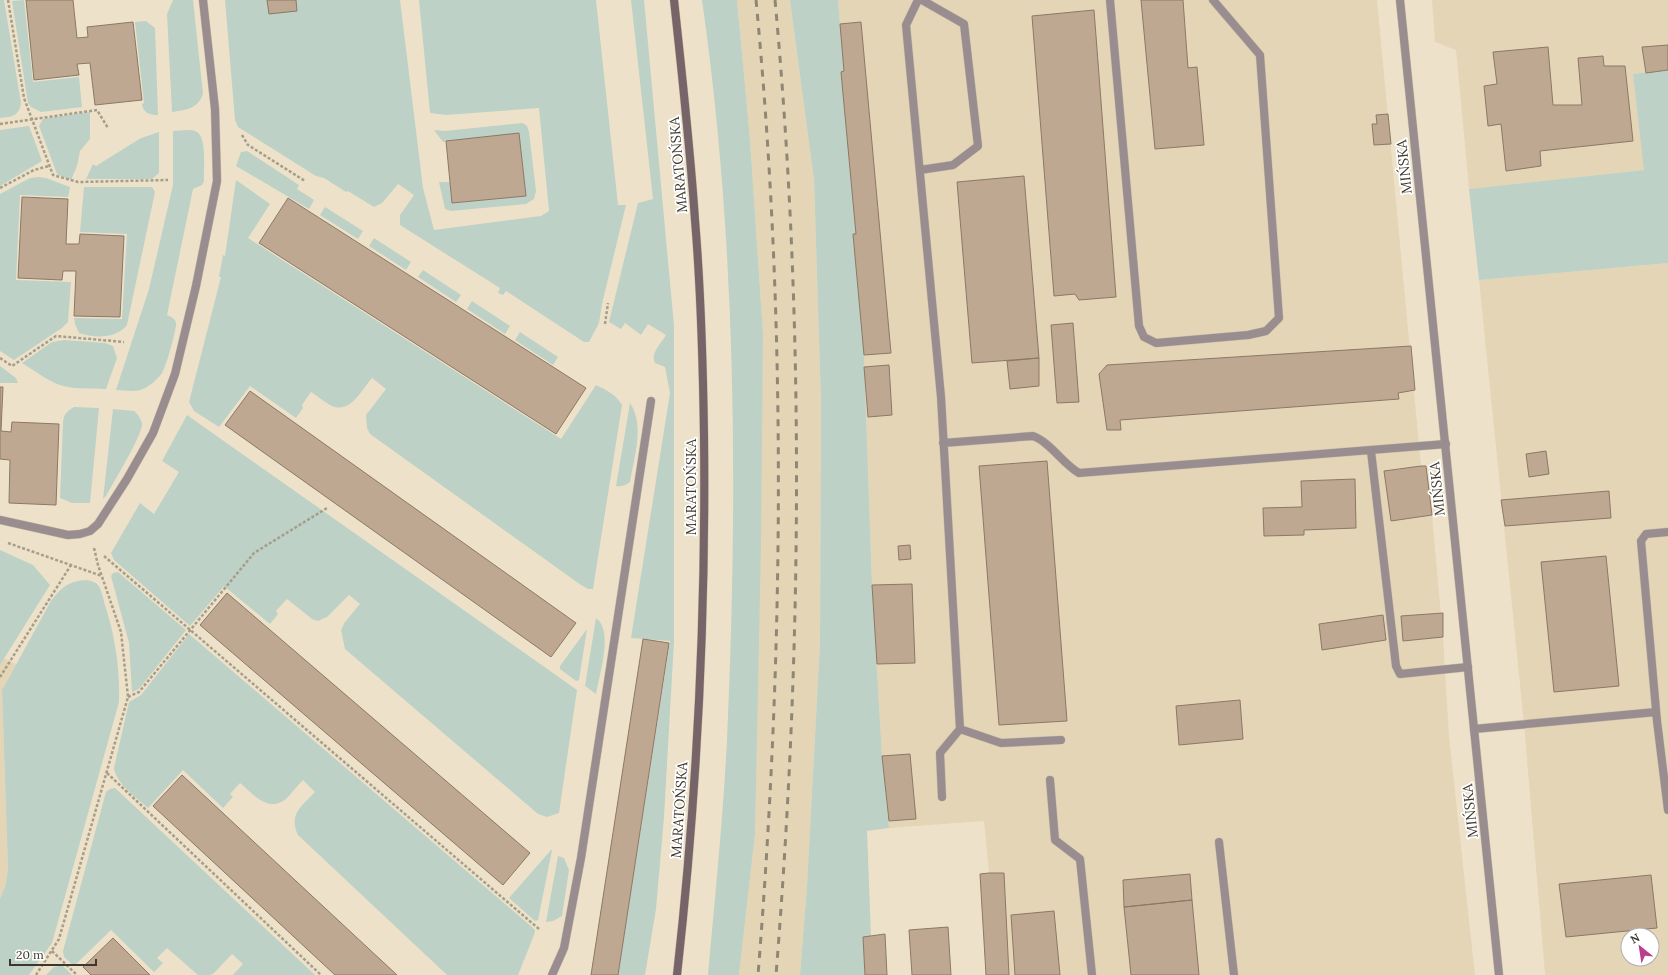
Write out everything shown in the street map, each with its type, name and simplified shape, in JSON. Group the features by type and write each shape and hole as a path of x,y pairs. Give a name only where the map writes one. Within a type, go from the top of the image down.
{"street":[{"path":"0,520 68,534 80,534 90,531 98,524 127,479 153,433 175,374 198,279 218,181 215,109 203,0"},
{"name":"MARATOŃSKA","path":"674,0 684,85 696,222 703,384 705,520 704,604 697,747 683,925 677,975"},
{"path":"918,0 906,25 941,398 960,729 940,753 942,797"},
{"path":"920,170 953,165 978,146 964,24 922,0"},
{"path":"1110,0 1139,326 1144,337 1156,343 1248,335 1266,331 1279,318 1260,55 1213,0"},
{"name":"MIŃSKA","path":"1400,0 1499,975"},
{"path":"552,975 564,948 581,858 651,401"},
{"path":"943,443 1033,436 1041,439 1069,468 1079,473 1446,444"},
{"path":"1371,451 1396,666 1400,674 1468,667"},
{"path":"1668,532 1646,534 1641,541 1656,712 1668,810"},
{"path":"1474,729 1656,712"},
{"path":"960,729 1001,743 1060,740"},
{"path":"1050,780 1055,840 1080,859 1092,975"},
{"path":"1219,842 1234,975"}],"path":[{"path":"8,0 24,98 53,175 78,182 168,180"},
{"path":"0,124 97,110 108,128"},
{"path":"242,135 248,145 305,181"},
{"path":"0,188 34,170 49,166"},
{"path":"605,324 608,304"},
{"path":"0,358 12,366 56,336 124,342"},
{"path":"128,697 138,692 254,553 327,508"},
{"path":"36,975 59,939 128,697 120,632 102,576 90,531"},
{"path":"7,543 102,576"},
{"path":"104,556 539,930"},
{"path":"0,677 71,565"},
{"path":"107,773 321,975"},
{"path":"52,951 77,975"}],"shaded area":[{"path":"737,0 790,0 814,180 821,402 820,643 807,886 800,975 739,975 755,834 763,334 750,140"},
{"path":"838,0 1377,0 1421,466 1426,466 1432,515 1443,637 1449,736 1475,975 1009,975 1004,873 989,873 984,821 889,828 882,756 872,585 864,355 853,234 856,234 841,72 844,71"},
{"path":"1432,0 1668,0 1668,70 1633,74 1645,170 1469,189 1456,50 1435,42"},
{"path":"1668,263 1668,975 1545,975 1524,724 1479,280"},
{"path":"0,656 16,664 2,690 8,868 6,884 0,899"}],"green space":[{"path":"0,0 4,0 21,103 17,113 8,117 0,118"},
{"path":"24,0 33,82 79,77 82,107 41,112 31,107 28,103 12,1"},
{"path":"173,0 193,0 203,94 198,103 194,106 172,112 167,14"},
{"path":"225,0 400,0 423,188 434,230 541,216 549,211 539,108 446,115 430,113 419,0 596,0 618,205 626,205 602,304 599,323 589,342 584,342 506,291 503,295 498,293 500,288 400,225 400,215 414,195 398,184 382,203 374,207 324,178 316,176 238,127 235,120"},
{"path":"631,0 644,0 674,326 674,641 664,817 656,909 645,975 618,975 670,641 631,638 670,393 665,367 655,363 654,359 655,352 666,335 648,324 641,335 625,323 621,329 609,322 638,203 653,199"},
{"path":"702,0 737,0 750,140 763,334 761,542 755,834 739,975 708,975 727,740 731,648 733,462 732,370 722,184 714,92"},
{"path":"790,0 838,0 844,71 841,72 856,234 853,234 864,355 872,585 882,756 889,828 867,831 871,936 863,937 865,975 800,975 807,886 820,643 821,402 814,180"},
{"path":"146,21 155,28 158,115 147,113 142,104 144,103 135,22"},
{"path":"1668,70 1668,263 1479,280 1469,189 1644,170 1633,74"},
{"path":"90,112 90,139 80,151 77,166 71,180 57,174 39,126 43,119"},
{"path":"523,123 527,126 529,132 536,191 534,199 526,204 451,211 445,209 439,182 450,182 453,203 526,196 519,134 443,142 434,130 445,131"},
{"path":"29,126 42,161 0,186 0,130"},
{"path":"193,130 199,134 202,139 204,161 204,181 202,185 193,189 167,315 175,320 175,332 164,370 155,381 140,390 116,390 149,289 173,185 173,131"},
{"path":"159,132 159,173 152,179 86,179 93,164 96,166 141,138"},
{"path":"247,151 299,185 297,189 314,200 309,209 236,166 241,152"},
{"path":"30,178 46,178 70,187 68,197 20,195 16,280 71,282 68,322 62,328 14,360 0,351 0,194"},
{"path":"236,180 270,204 248,238 561,439 596,385 617,398 622,405 593,589 588,589 581,585 370,434 367,428 366,415 386,389 372,378 360,394 345,407 339,408 332,406 311,392 302,405 303,408 296,418 250,386 219,427 194,411 189,402 221,277 219,277 223,255 225,256"},
{"path":"84,187 152,187 155,192 127,325 117,333 105,336 92,336 79,333 74,318 122,319 127,234 80,232"},
{"path":"325,207 363,231 358,239 320,215"},
{"path":"374,238 411,262 406,270 369,246"},
{"path":"423,270 461,295 456,302 418,277"},
{"path":"472,301 510,326 505,334 467,309"},
{"path":"520,332 558,357 553,365 515,340"},
{"path":"64,340 105,343 113,346 117,358 106,389 65,387 45,378 22,363 52,342"},
{"path":"0,366 16,378 18,383 0,383"},
{"path":"630,403 637,421 638,431 636,452 630,482 624,486 616,486"},
{"path":"74,407 99,408 90,503 72,503 60,498 63,422 66,413"},
{"path":"113,409 134,411 141,420 142,424 133,448 103,499"},
{"path":"187,415 577,690 559,813 547,817 538,814 345,649 341,630 345,622 360,604 349,595 327,617 318,621 312,619 287,599 276,611 278,614 270,624 224,586 190,626 114,560 111,553 140,503 154,514 179,472 162,461"},
{"path":"0,550 33,565 50,585 0,665"},
{"path":"118,572 186,630 139,689 132,692 129,643 111,576 113,573"},
{"path":"87,580 98,585 102,593 111,627 118,664 119,702 52,943 29,975 0,975 0,899 6,884 8,868 2,690 51,601 70,583"},
{"path":"596,618 601,624 605,643 596,694 585,686"},
{"path":"587,629 579,680 576,681 560,669 560,666"},
{"path":"189,634 535,930 518,975 447,975 298,835 295,828 296,816 301,806 315,792 303,780 286,799 279,803 273,804 267,803 256,797 240,783 230,794 233,797 223,808 183,770 148,808 123,785 114,768 129,702 141,695"},
{"path":"115,788 315,975 233,975 243,964 232,954 214,973 210,975 198,975 167,948 157,958 163,963 154,972 111,930 74,966 64,957 63,951 106,792"},
{"path":"551,850 538,920 535,921 509,898"},
{"path":"558,856 564,858 569,870 562,916 553,921 546,922"},
{"path":"63,966 72,975 46,975 54,967"}],"building":[{"path":"26,0 73,0 77,38 88,37 87,27 133,22 142,100 95,105 90,63 77,64 79,75 34,80"},
{"path":"267,0 296,0 297,11 269,14"},
{"path":"1141,0 1183,0 1188,68 1197,67 1204,145 1155,149"},
{"path":"1094,10 1116,297 1079,300 1075,294 1054,296 1032,16"},
{"path":"861,22 891,353 864,355 853,234 856,234 841,72 844,71 840,24"},
{"path":"1668,45 1668,70 1646,73 1642,47"},
{"path":"1548,47 1553,105 1582,105 1578,58 1603,56 1604,66 1625,66 1633,141 1540,151 1541,166 1506,171 1501,124 1488,126 1484,86 1497,84 1493,52"},
{"path":"1388,114 1391,144 1374,145 1372,124 1377,124 1376,115"},
{"path":"519,133 526,196 452,203 446,141"},
{"path":"1024,176 1039,358 972,363 957,182"},
{"path":"22,197 68,199 66,244 79,244 80,234 124,236 120,317 74,316 76,271 63,271 62,280 18,278"},
{"path":"288,198 586,388 556,434 259,243"},
{"path":"1073,323 1079,402 1057,403 1051,325"},
{"path":"1411,346 1415,390 1398,393 1399,399 1120,420 1121,430 1107,430 1099,374 1107,365"},
{"path":"1039,358 1039,386 1010,389 1007,361"},
{"path":"889,365 892,415 868,417 864,367"},
{"path":"0,387 3,387 1,431 11,432 12,422 59,424 56,505 9,503 10,460 0,459"},
{"path":"250,391 576,623 551,657 225,425"},
{"path":"1546,451 1549,474 1529,477 1526,454"},
{"path":"1047,461 1067,721 999,725 979,466"},
{"path":"1426,466 1432,515 1391,521 1384,471"},
{"path":"1355,479 1356,528 1304,530 1304,535 1264,536 1263,508 1302,507 1301,481"},
{"path":"1609,491 1611,518 1505,526 1501,500"},
{"path":"910,545 911,559 899,560 898,546"},
{"path":"1606,556 1619,686 1554,692 1541,562"},
{"path":"912,584 915,663 877,664 872,585"},
{"path":"227,593 530,853 503,885 200,625"},
{"path":"1443,613 1443,637 1403,641 1401,616"},
{"path":"1383,615 1386,640 1322,650 1319,624"},
{"path":"643,639 669,643 618,975 591,975"},
{"path":"1240,700 1243,739 1179,745 1176,706"},
{"path":"910,754 916,819 889,821 882,756"},
{"path":"182,775 397,975 335,975 153,806"},
{"path":"1004,873 1009,975 986,975 980,874"},
{"path":"1190,874 1192,900 1124,907 1123,880"},
{"path":"1651,875 1657,927 1620,927 1620,932 1566,937 1559,884"},
{"path":"1192,900 1199,975 1131,975 1124,907"},
{"path":"1054,911 1060,975 1015,975 1011,915"},
{"path":"948,927 951,975 912,975 909,930"},
{"path":"885,934 887,975 865,975 863,937"},
{"path":"113,938 150,975 91,975 83,967"}],"railway":[{"path":"756,0 766,122 773,243 777,365 778,487 777,609 773,731 767,853 758,975"},
{"path":"775,0 785,122 791,244 795,366 796,488 795,609 791,731 785,853 776,975"}]}
